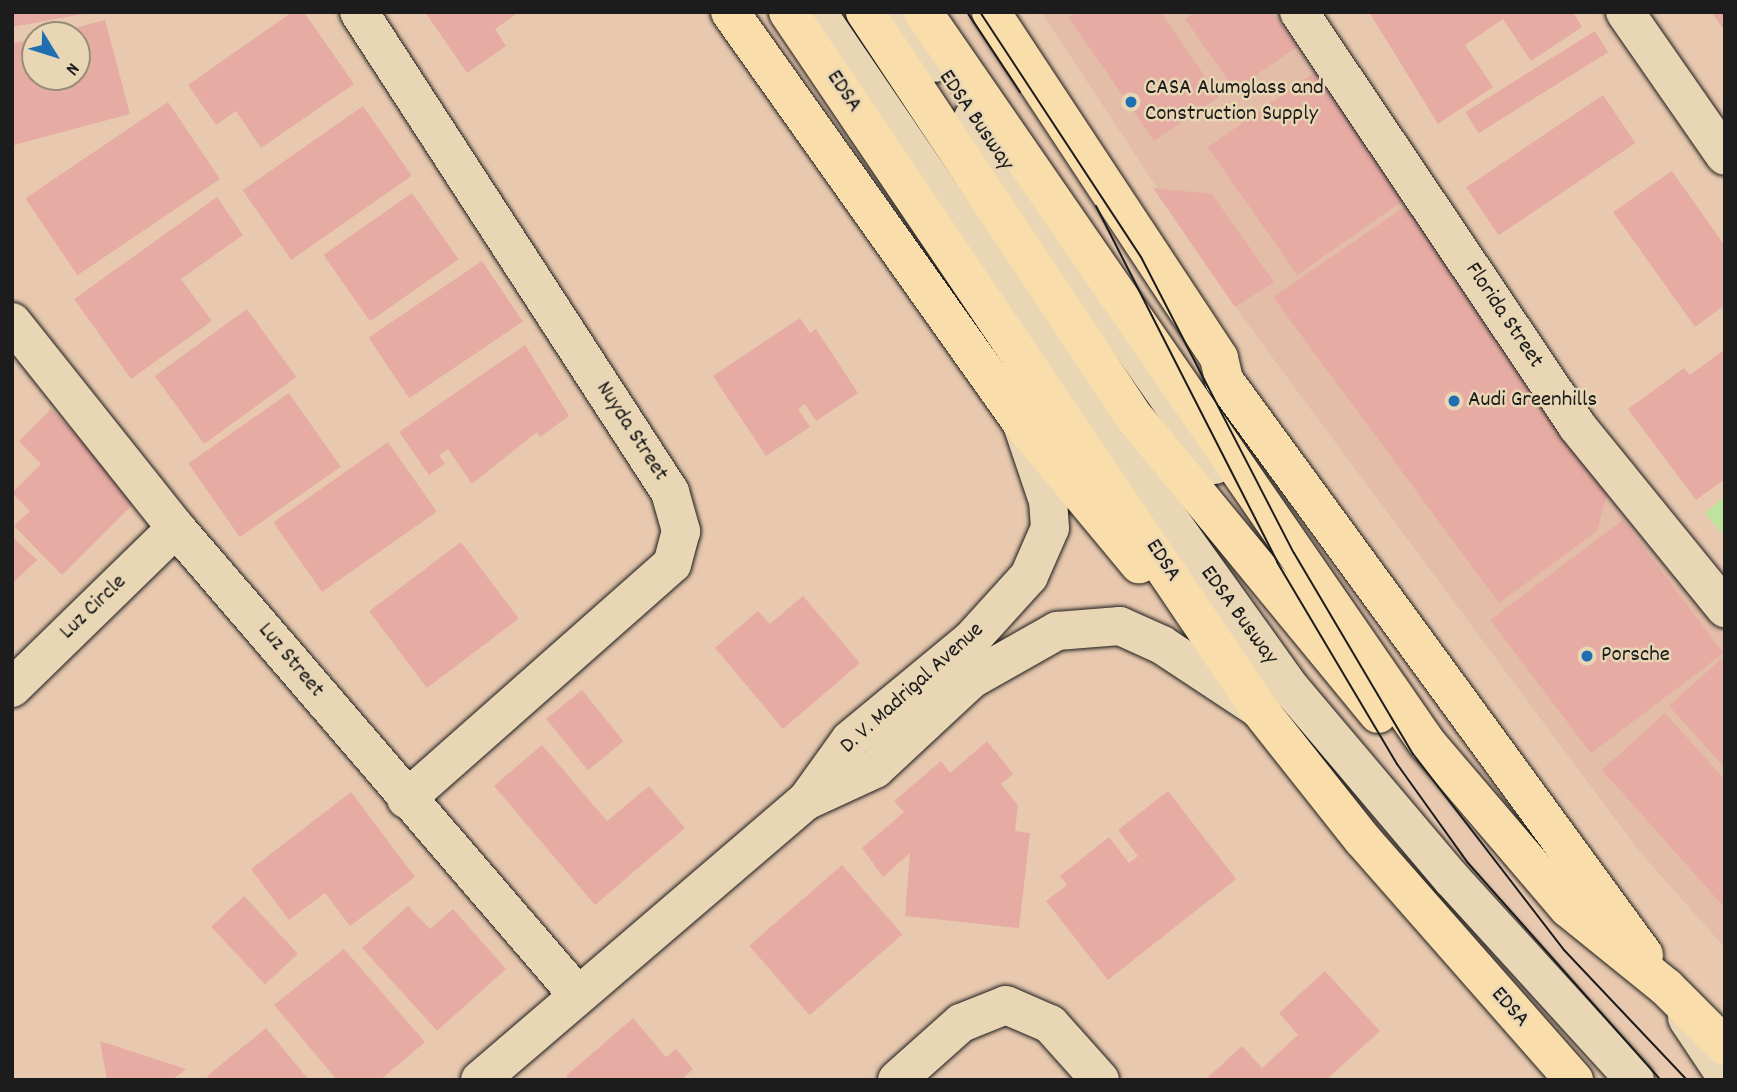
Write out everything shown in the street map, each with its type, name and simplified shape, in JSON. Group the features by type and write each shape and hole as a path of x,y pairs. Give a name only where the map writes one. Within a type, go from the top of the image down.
{"highway":[{"path":"730,12 1021,422 1259,709"},
{"name":"EDSA","path":"788,12 999,301 1259,709 1363,840 1574,1080"},
{"path":"865,12 1161,403 1373,668 1451,771 1568,908 1666,987 1725,1045"},
{"path":"923,12 1161,403 1385,724 1451,771"},
{"path":"954,12 1050,127 1219,358 1224,380 1666,987"},
{"path":"991,12 1050,127"}],"street":[{"name":"Nuyda Street","path":"359,12 670,492 681,531 672,564 407,799"},
{"name":"EDSA Busway","path":"817,12 999,301 1293,691 1452,879 1635,1080"},
{"name":"EDSA Busway","path":"901,12 1161,403"},
{"name":"Florida Street","path":"1299,12 1577,426 1725,608"},
{"path":"1625,12 1725,156"},
{"name":"Luz Street","path":"12,322 176,528 576,993"},
{"name":"D. V. Madrigal Avenue","path":"480,1080 576,993 806,801 850,740 971,640 1029,576 1050,528 1048,501 1021,422"},
{"name":"Luz Circle","path":"12,688 176,528"},
{"name":"D. V. Madrigal Avenue","path":"806,801 875,769 972,680 1057,631 1120,626 1162,645 1259,709"},
{"path":"1666,987 1725,1075"},
{"path":"897,1080 961,1023 1006,1005 1050,1024 1100,1080"}],"shaded area":[{"path":"1041,12 1289,12 1647,535 1725,627 1725,948 1639,851 1243,318"}],"green space":[{"path":"1725,496 1725,537 1705,513"}],"building":[{"path":"12,12 83,12 45,21 21,21 21,25 12,27"},
{"path":"292,12 304,12 354,84 261,148 236,111 216,125 188,85"},
{"path":"425,12 519,12 495,29 506,46 467,73"},
{"path":"1077,12 1161,12 1219,97 1154,141 1069,18"},
{"path":"1195,12 1272,12 1297,47 1235,90 1185,19"},
{"path":"1369,12 1573,12 1582,27 1531,61 1503,19 1465,45 1493,87 1438,124"},
{"path":"1711,12 1725,12 1725,31"},
{"path":"105,20 130,114 14,145 12,44 21,42 21,91 91,91 91,24"},
{"path":"1595,31 1608,52 1478,133 1465,112"},
{"path":"1315,72 1404,200 1297,275 1208,147"},
{"path":"1603,95 1635,143 1499,235 1466,187"},
{"path":"168,102 220,179 77,275 25,198"},
{"path":"363,106 412,176 291,260 243,190"},
{"path":"1672,171 1725,246 1725,305 1695,327 1613,212"},
{"path":"1153,188 1212,194 1274,282 1235,307"},
{"path":"412,193 458,259 370,321 324,255"},
{"path":"217,197 243,235 181,279 212,321 131,379 74,299"},
{"name":"Audi Greenhills","path":"1416,199 1608,490 1597,531 1499,603 1273,297"},
{"path":"482,261 523,322 409,398 368,338"},
{"path":"247,309 296,377 204,444 155,376"},
{"path":"800,318 810,333 816,329 858,393 816,421 805,404 798,409 810,427 766,456 713,376"},
{"path":"525,345 569,416 540,437 537,432 472,484 448,449 439,455 445,464 429,475 399,432"},
{"path":"1725,349 1725,479 1696,500 1628,409 1684,368 1690,375"},
{"path":"289,393 341,467 240,537 188,464"},
{"path":"51,409 139,498 62,575 14,526 30,511 12,493 41,464 19,441"},
{"path":"388,442 437,512 322,592 273,522"},
{"path":"1623,520 1724,653 1591,753 1490,620"},
{"path":"12,536 37,560 12,584"},
{"path":"461,542 519,619 427,688 369,611"},
{"path":"803,596 860,663 783,729 715,648 758,611 770,624"},
{"path":"1721,659 1725,662 1725,768 1669,706"},
{"path":"582,690 624,741 588,770 546,719"},
{"path":"1665,713 1725,780 1725,908 1602,770"},
{"path":"987,741 1013,774 1001,784 1018,805 1015,831 1030,833 1019,928 905,916 910,853 883,877 862,848 904,812 894,801 941,761 950,773"},
{"path":"542,745 607,821 649,786 685,828 595,905 494,786"},
{"path":"1168,791 1236,879 1108,980 1046,901 1067,885 1060,876 1109,837 1129,863 1138,856 1118,830"},
{"path":"351,792 415,877 350,926 325,893 289,920 251,869"},
{"path":"842,865 902,934 810,1015 749,946"},
{"path":"244,896 298,954 265,984 211,927"},
{"path":"408,906 430,929 453,909 506,969 437,1031 362,948"},
{"path":"344,949 425,1042 380,1080 337,1080 274,1005"},
{"path":"1325,971 1380,1031 1326,1080 1205,1080 1242,1046 1262,1068 1298,1035 1279,1013"},
{"path":"633,1018 666,1057 676,1049 693,1069 681,1080 570,1080 566,1076"},
{"path":"266,1028 309,1080 210,1080 207,1076"},
{"path":"100,1041 186,1069 172,1080 107,1080"}],"tram line":[{"path":"967,12 1020,92"},
{"path":"980,12 1141,257 1294,553 1413,754 1564,950 1687,1080"},
{"path":"1096,206 1277,562 1397,764 1468,863 1661,1080"}],"place":[{"name":"CASA Alumglass and Construction Supply","path":"1131,102"},
{"name":"Audi Greenhills","path":"1454,401"},
{"name":"Porsche","path":"1587,656"}]}
